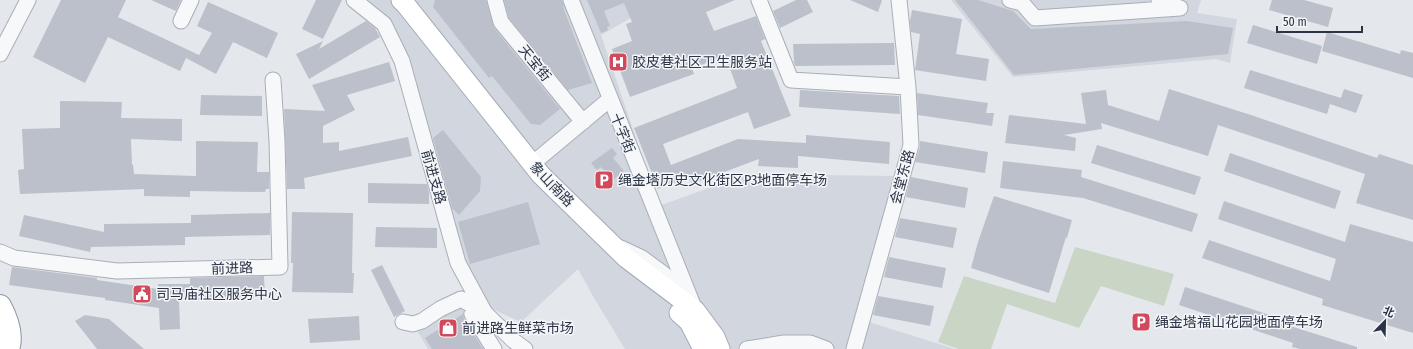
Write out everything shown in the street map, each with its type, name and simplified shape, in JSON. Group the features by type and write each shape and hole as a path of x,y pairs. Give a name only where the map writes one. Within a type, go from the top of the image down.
{"highway":[{"path":"0,306 7,318 11,342 8,349"}],"main road":[{"name":"象山南路","path":"386,0 393,5 407,20 532,183 621,265 670,305 688,322 703,349"},
{"name":"象山南路","path":"401,0 541,175 626,258 695,310 715,337 720,349"}],"street":[{"path":"181,21 190,0"},
{"name":"前进支路","path":"354,0 384,24 402,61 458,263 481,311 525,349"},
{"name":"天宝街","path":"495,0 502,22 583,122"},
{"name":"十字街","path":"571,0 695,310"},
{"path":"759,0 792,80 908,87"},
{"name":"会堂东路","path":"854,349 911,144 908,87 899,0"},
{"path":"1010,0 1022,3 1035,18 1180,8 1159,0"},
{"path":"0,54 23,2"},
{"name":"前进路","path":"0,252 14,258 117,272 280,267 278,141 273,80"},
{"path":"532,164 610,99"},
{"path":"403,322 413,324 417,323 440,309 461,299 481,311"},
{"path":"481,311 472,314 494,349"},
{"path":"748,349 784,343 810,343 826,349"}],"shaded area":[{"path":"360,0 662,0 601,35 659,206 748,174 894,176 856,318 955,349 625,349 578,269 521,322 492,309 465,265 394,30"},
{"path":"951,0 1201,0 1197,13 1237,19 1230,63 1216,59 1013,77"},
{"name":"前进路生鲜菜市场","path":"459,303 489,349 428,349 418,332 424,324"}],"green space":[{"path":"1075,247 1174,274 1164,306 1101,286 1079,328 1007,304 991,349 959,349 938,342 964,276 1055,303"}],"building":[{"path":"61,0 126,0 118,17 199,55 212,33 197,26 208,2 278,33 267,58 233,42 216,74 186,58 180,71 108,37 85,83 33,57"},
{"path":"151,0 181,0 176,11"},
{"path":"316,0 342,0 323,39 302,29"},
{"path":"435,0 486,0 494,28 560,109 540,125 531,124 492,76 489,78 433,7"},
{"path":"504,0 562,0 563,7 592,83 568,90 509,18"},
{"path":"587,0 735,0 706,12 714,31 756,16 765,39 761,41 791,116 754,129 748,112 663,144 671,165 738,139 806,143 806,135 890,142 889,164 798,156 798,168 758,166 759,159 692,184 689,177 658,189 634,128 737,88 725,55 692,69 694,74 630,97 612,49 632,41 626,24 632,22 624,3 604,11 610,26 607,27 608,30 601,33"},
{"path":"796,0 807,0 813,12 780,28 773,11"},
{"path":"850,0 882,0 878,12"},
{"path":"955,0 978,0 1013,11 1031,29 1187,21 1233,28 1228,54 1014,75"},
{"path":"1272,0 1304,0 1333,8 1328,27 1269,10"},
{"path":"912,10 962,19 956,54 989,59 986,81 915,70 920,34 911,32 910,21"},
{"path":"366,21 375,28 380,37 309,79 296,54 323,41 319,49"},
{"path":"1253,25 1322,46 1317,64 1247,43"},
{"path":"1327,32 1400,54 1401,50 1413,53 1413,78 1322,51"},
{"path":"894,43 895,65 795,66 794,62 793,44"},
{"path":"389,62 395,81 347,95 355,110 323,126 323,143 339,142 339,151 408,137 412,156 304,178 305,189 287,189 284,109 325,111 312,85"},
{"path":"1250,70 1341,98 1344,89 1363,95 1356,113 1330,104 1327,114 1244,88"},
{"path":"1169,89 1377,158 1379,154 1413,165 1413,220 1356,203 1365,174 1218,125 1208,156 1101,123 1102,129 1064,135 1076,138 1075,151 1005,143 1009,115 1086,124 1081,93 1106,90 1108,105 1159,121"},
{"path":"800,90 899,96 900,114 799,107"},
{"path":"917,93 988,103 986,113 994,113 992,126 918,115"},
{"path":"201,95 262,96 262,116 200,115"},
{"path":"60,101 122,102 121,118 182,119 182,141 131,139 132,165 133,164 134,174 196,176 196,141 258,142 257,172 269,172 269,189 266,189 265,192 190,191 190,197 144,196 144,189 20,194 18,170 24,169 22,129 60,128"},
{"path":"443,130 481,177 480,191 459,215 452,208 433,138"},
{"path":"920,141 988,152 985,173 915,162 920,147"},
{"path":"1097,145 1201,177 1195,195 1091,163"},
{"path":"612,148 617,154 613,158 624,171 612,181 601,167 597,170 591,163"},
{"path":"1230,153 1341,191 1335,209 1224,171"},
{"path":"1003,161 1082,170 1081,177 1198,214 1192,232 1083,198 1000,188"},
{"path":"911,177 968,188 965,208 906,197"},
{"path":"368,183 427,184 429,204 368,203"},
{"path":"994,196 1072,220 1049,293 971,268 978,242"},
{"path":"1224,201 1345,242 1350,224 1413,242 1413,333 1322,305 1323,299 1202,258 1209,240 1330,281 1336,259 1218,219"},
{"path":"528,202 540,244 470,264 458,222"},
{"path":"292,212 353,213 353,293 292,292"},
{"path":"270,213 270,235 185,237 185,245 91,247 90,252 19,236 24,215 104,232 104,224 191,223 191,215"},
{"path":"900,218 957,228 953,248 895,237"},
{"path":"376,227 437,228 437,248 375,247"},
{"path":"889,257 946,268 942,288 884,277"},
{"path":"382,265 405,311 394,317 371,270"},
{"path":"12,267 97,278 97,280 158,289 158,284 190,284 190,278 264,276 265,297 179,300 180,329 160,330 159,308 105,300 105,298 9,285"},
{"path":"1185,287 1288,321 1287,325 1357,347 1357,349 1300,349 1292,347 1293,343 1179,305"},
{"path":"878,296 934,306 930,326 873,315"},
{"path":"463,314 464,319 483,349 432,349 425,338"},
{"path":"85,315 109,319 144,349 97,349 75,321"},
{"path":"359,316 360,340 310,343 308,319"}],"place":[{"name":"胶皮巷社区卫生服务站","path":"618,62"},
{"name":"绳金塔历史文化街区P3地面停车场","path":"604,180"},
{"name":"司马庙社区服务中心","path":"142,294"},
{"name":"绳金塔福山花园地面停车场","path":"1141,322"},
{"name":"前进路生鲜菜市场","path":"448,328"}]}
